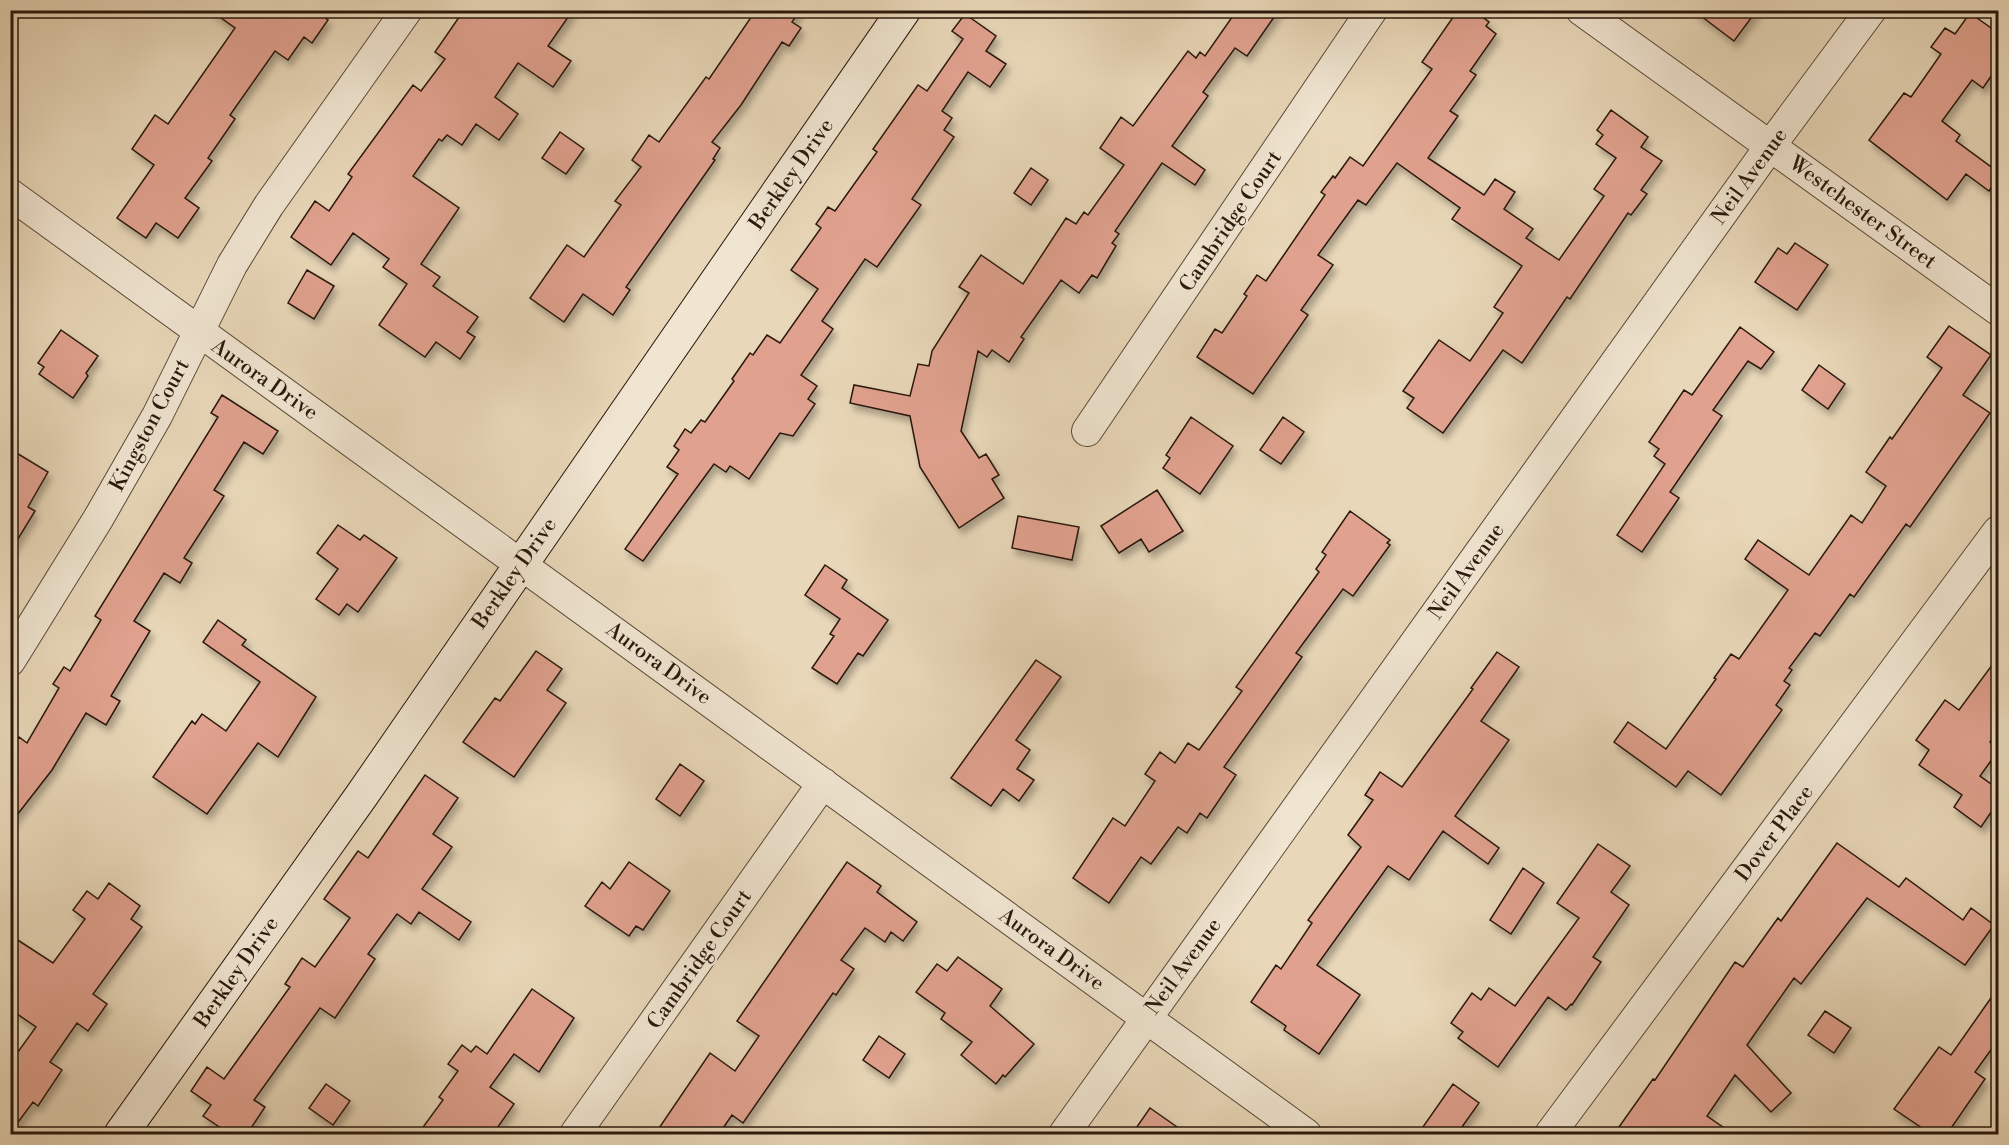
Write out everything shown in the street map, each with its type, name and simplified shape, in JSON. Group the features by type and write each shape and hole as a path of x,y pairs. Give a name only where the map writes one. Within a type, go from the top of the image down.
{"street":[{"name":"Kingston Court","path":"10,661 98,519 157,416 232,265 269,205 407,10"},
{"name":"Berkley Drive","path":"121,1134 355,805 904,10"},
{"name":"Cambridge Court","path":"1088,431 1372,10"},
{"name":"Westchester Street","path":"1581,10 1998,310"},
{"name":"Neil Avenue","path":"1064,1134 1771,145 1871,10"},
{"name":"Aurora Drive","path":"10,194 198,332 521,562 1306,1134"},
{"name":"Dover Place","path":"1550,1134 1998,531"},
{"name":"Cambridge Court","path":"575,1134 823,783"}],"building":[{"path":"210,10 314,10 328,20 312,43 304,37 288,60 275,51 230,115 235,119 208,158 212,161 185,198 199,208 178,238 156,223 146,238 117,218 154,165 132,149 155,115 168,124 235,28"},
{"path":"464,10 573,10 548,46 571,61 553,87 518,63 495,97 518,114 499,140 476,124 462,145 447,135 442,141 439,139 413,176 459,208 421,264 440,277 433,286 478,317 467,332 475,337 460,359 436,342 425,357 379,325 407,284 383,267 389,259 353,233 331,265 291,237 315,201 329,211 352,177 348,174 413,85 421,91 445,59 435,52"},
{"path":"756,10 800,10 792,22 801,28 789,46 782,42 741,105 712,142 720,148 713,159 715,160 626,287 630,290 613,315 583,294 564,322 530,298 567,245 584,257 621,205 615,201 641,167 632,160 649,135 659,142 706,77 709,79"},
{"path":"1237,10 1279,10 1247,56 1235,48 1203,92 1208,96 1172,146 1205,170 1195,185 1162,163 1115,231 1119,234 1112,243 1116,246 1097,278 1092,275 1079,293 1061,280 1021,337 1024,339 1009,362 992,350 987,357 978,351 961,431 979,458 986,454 999,475 992,479 1004,498 959,528 920,467 910,416 850,403 854,385 910,396 918,364 929,366 932,351 969,293 959,287 981,255 1023,284 1066,218 1076,224 1084,212 1088,215 1124,165 1100,148 1121,117 1133,126 1188,51 1196,58 1200,52 1205,56"},
{"path":"1458,10 1473,10 1489,22 1486,26 1496,34 1470,71 1476,75 1450,111 1458,116 1428,158 1484,195 1495,179 1515,192 1504,209 1533,229 1526,238 1559,260 1604,196 1594,189 1616,158 1596,144 1603,135 1597,130 1611,110 1648,137 1641,147 1662,161 1641,190 1647,194 1631,215 1628,213 1570,299 1567,297 1522,363 1503,350 1443,433 1407,408 1414,398 1403,391 1439,340 1470,361 1503,313 1494,307 1522,266 1452,219 1460,208 1397,163 1366,205 1358,200 1318,255 1333,265 1301,310 1308,315 1253,394 1197,357 1215,329 1222,333 1247,296 1244,294 1257,275 1266,281 1325,195 1321,192 1333,176 1335,178 1350,157 1363,166 1432,69 1422,62"},
{"path":"1693,10 1757,10 1734,41"},
{"path":"1970,13 1998,33 1998,66 1983,88 1972,80 1942,121 1960,135 1956,141 1998,172 1998,178 1989,191 1966,174 1947,200 1869,140 1904,93 1911,97 1941,54 1931,47 1945,28 1955,34"},
{"path":"965,14 996,36 986,51 1006,64 990,87 968,72 942,111 952,118 944,130 954,137 912,199 921,205 877,267 865,259 822,321 833,329 801,375 817,386 808,399 815,404 793,436 780,433 749,479 730,466 726,472 714,464 643,561 625,549 678,474 667,467 679,450 674,446 685,429 691,433 701,420 705,422 734,381 732,379 750,353 753,355 767,335 780,343 818,289 791,270 821,228 816,224 828,207 835,211 877,152 873,149 918,85 927,91 963,39 952,31"},
{"path":"560,132 584,149 566,174 542,158"},
{"path":"1031,168 1048,180 1031,205 1014,193"},
{"path":"1795,243 1828,265 1797,310 1755,282 1778,248 1787,254"},
{"path":"307,270 334,286 314,319 288,303"},
{"path":"1949,326 1991,355 1963,395 1990,413 1910,527 1906,524 1854,597 1850,594 1820,636 1815,633 1789,668 1792,670 1784,681 1790,685 1776,705 1782,710 1721,795 1688,771 1676,787 1614,742 1628,722 1666,749 1731,654 1739,659 1788,590 1745,559 1758,540 1809,575 1851,515 1862,523 1886,486 1866,472 1942,368 1927,357"},
{"path":"1740,327 1774,352 1761,369 1748,361 1713,410 1722,416 1670,492 1679,498 1642,552 1617,535 1665,464 1654,456 1659,449 1649,442 1684,390 1692,395"},
{"path":"61,330 98,356 73,398 39,374 44,367 38,363"},
{"path":"1819,365 1845,384 1828,409 1802,390"},
{"path":"222,395 278,431 263,454 244,442 214,490 224,496 184,558 192,563 180,583 164,573 134,621 150,631 111,696 120,701 106,725 86,713 52,770 10,824 10,749 19,737 27,743 59,688 53,684 64,667 70,671 101,620 95,616 218,417 211,413"},
{"path":"1191,417 1233,446 1200,494 1163,468 1170,458 1166,455"},
{"path":"1283,417 1304,432 1281,464 1260,450"},
{"path":"10,449 48,472 28,507 35,511 10,552"},
{"path":"1157,490 1183,531 1149,552 1141,539 1119,553 1101,526"},
{"path":"1350,511 1390,540 1387,543 1390,545 1353,596 1343,589 1296,653 1302,657 1224,767 1236,775 1207,818 1200,813 1187,833 1178,827 1151,864 1141,857 1109,903 1073,878 1113,818 1125,826 1155,781 1145,774 1160,752 1175,763 1188,743 1199,750 1242,691 1236,687 1319,572 1316,569 1326,555 1322,552"},
{"path":"1018,516 1079,527 1072,560 1012,548"},
{"path":"338,525 360,540 364,535 397,558 358,612 347,604 339,615 316,599 338,569 317,553"},
{"path":"825,565 847,580 842,588 888,620 863,656 858,653 837,684 812,668 834,636 830,634 840,619 805,595"},
{"path":"218,620 246,640 242,645 316,697 278,757 258,743 207,814 153,777 192,721 195,724 202,714 226,731 260,682 203,642"},
{"path":"536,651 562,669 547,690 566,703 514,777 463,742 495,698 500,701"},
{"path":"1497,652 1519,667 1481,721 1509,740 1455,816 1499,848 1488,864 1443,831 1409,880 1388,866 1317,965 1360,995 1319,1054 1284,1030 1286,1026 1251,1002 1276,965 1281,969 1312,923 1308,920 1361,847 1348,835 1373,800 1365,795 1380,772 1402,787"},
{"path":"1998,657 1998,731 1990,742 1998,751 1980,776 1998,789 1998,802 1981,827 1954,807 1962,795 1919,765 1929,750 1916,740 1945,700 1959,710"},
{"path":"1036,660 1061,677 1016,740 1030,750 1017,769 1034,780 1019,801 1003,789 991,806 951,778"},
{"path":"680,764 704,781 680,816 656,799"},
{"path":"425,775 458,798 433,834 452,847 422,889 471,922 459,940 419,912 411,924 397,914 368,954 375,959 335,1018 320,1008 254,1100 265,1107 247,1134 230,1134 203,1116 211,1105 191,1091 207,1067 224,1079 290,987 285,984 302,958 315,967 350,918 324,899 358,851 368,858"},
{"path":"1837,843 1899,887 1906,878 1963,920 1971,908 1994,925 1965,965 1867,898 1801,984 1794,978 1747,1045 1791,1093 1771,1112 1735,1075 1707,1116 1733,1134 1614,1134 1653,1079 1655,1080 1735,962 1743,967 1778,918 1781,921"},
{"path":"1598,844 1630,866 1611,892 1629,905 1593,957 1601,962 1572,1005 1566,1010 1548,997 1498,1067 1458,1038 1463,1032 1451,1023 1472,993 1481,1000 1489,988 1515,1006 1579,918 1557,903"},
{"path":"629,862 670,891 643,930 636,926 629,936 585,906 602,882 610,889"},
{"path":"847,862 881,886 877,892 917,922 903,941 891,932 885,942 865,928 841,960 854,969 836,995 833,993 743,1123 732,1115 719,1134 655,1134 710,1053 735,1071 759,1036 737,1021"},
{"path":"1523,868 1544,883 1511,934 1490,920"},
{"path":"109,883 140,906 131,919 142,927 93,994 107,1004 88,1031 77,1023 50,1062 62,1070 38,1106 33,1102 10,1133 10,1063 36,1027 10,1009 10,935 53,963 85,919 73,910 87,891 98,899"},
{"path":"958,957 1002,989 990,1006 1034,1044 996,1084 961,1055 972,1042 941,1019 945,1013 916,992 937,964 947,971"},
{"path":"1998,988 1998,1040 1975,1072 1985,1079 1947,1134 1931,1134 1894,1109 1939,1047 1951,1055"},
{"path":"532,989 574,1018 539,1072 514,1054 490,1087 514,1104 493,1134 418,1134 443,1100 439,1097 458,1071 448,1064 462,1045 471,1052 476,1046 487,1054"},
{"path":"1825,1011 1851,1028 1834,1053 1808,1035"},
{"path":"879,1036 905,1054 889,1078 863,1060"},
{"path":"326,1084 350,1101 333,1125 309,1108"},
{"path":"1453,1084 1479,1103 1457,1134 1418,1134"},
{"path":"1150,1108 1187,1134 1132,1134"}]}
